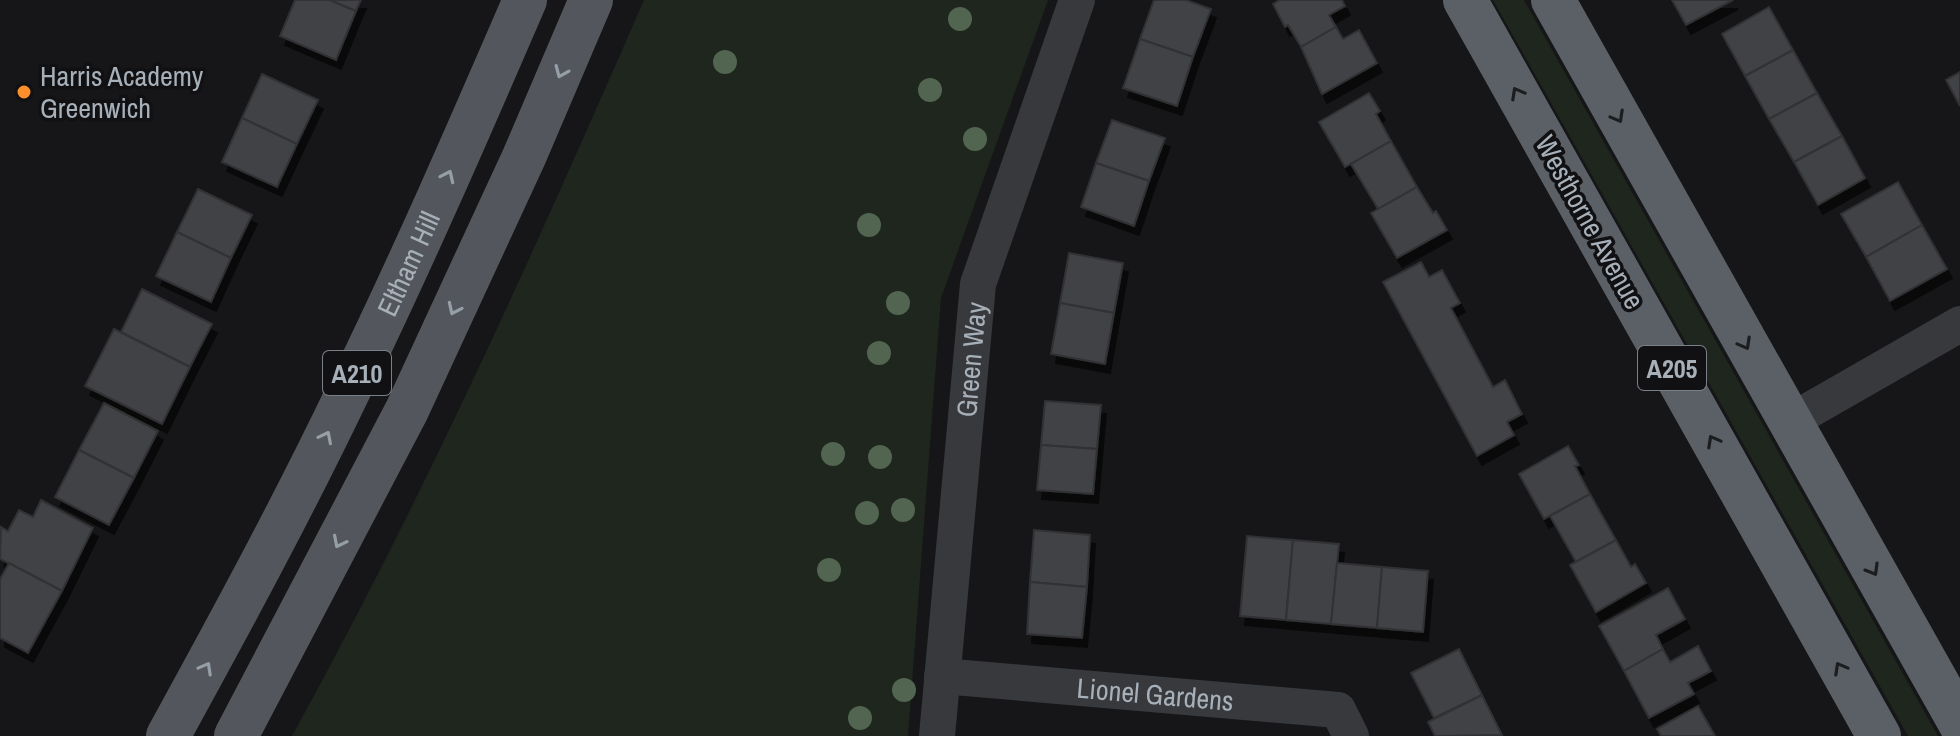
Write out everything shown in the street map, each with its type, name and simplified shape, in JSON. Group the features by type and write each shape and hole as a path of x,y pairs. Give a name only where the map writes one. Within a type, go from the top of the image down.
{"highway":[{"name":"Westhorne Avenue","path":"1465,0 1879,736"},
{"name":"A205","path":"1553,0 1960,723"}],"main road":[{"name":"Eltham Hill","path":"168,736 250,586 348,392 464,141 525,0"},
{"name":"A210","path":"236,736 407,410 524,157 591,0"}],"street":[{"name":"Green Way","path":"937,736 978,284 1077,0"},
{"path":"1789,422 1960,324"},
{"name":"Lionel Gardens","path":"942,676 1338,710 1351,736"}],"shaded area":[{"path":"644,0 1048,0 941,298 908,736 292,736 341,646 477,372"},
{"path":"1493,0 1524,0 1938,736 1908,736"}],"building":[{"path":"295,0 330,0 356,11 336,60 280,36"},
{"path":"330,0 361,0 356,11"},
{"path":"1154,0 1186,0 1211,9 1193,57 1140,39"},
{"path":"1280,0 1342,0 1345,6 1329,15 1336,27 1301,47 1288,25 1285,27 1273,4"},
{"path":"1672,0 1733,0 1686,25"},
{"path":"1769,7 1793,50 1745,76 1722,34"},
{"path":"1336,27 1343,39 1359,30 1377,63 1322,94 1301,47"},
{"path":"1140,39 1193,57 1177,106 1123,88"},
{"path":"1793,50 1817,93 1769,119 1745,76"},
{"path":"1960,72 1960,106 1946,80"},
{"path":"262,74 318,100 297,144 242,118"},
{"path":"1369,93 1380,111 1376,114 1391,141 1345,167 1319,122"},
{"path":"1817,93 1842,136 1794,162 1769,119"},
{"path":"242,118 297,144 277,187 222,162"},
{"path":"1112,120 1165,138 1149,181 1096,163"},
{"path":"1842,136 1865,178 1818,205 1794,162"},
{"path":"1391,141 1417,187 1378,209 1351,164"},
{"path":"1096,163 1149,181 1134,226 1081,207"},
{"path":"1898,182 1922,225 1866,257 1841,214"},
{"path":"1417,187 1447,230 1397,258 1371,213"},
{"path":"198,189 252,215 231,258 177,232"},
{"path":"1922,225 1947,269 1890,301 1866,257"},
{"path":"177,232 231,258 211,302 156,276"},
{"path":"1069,253 1123,263 1114,313 1060,303"},
{"path":"1421,262 1429,277 1442,270 1460,303 1451,308 1493,387 1505,380 1522,414 1507,422 1514,435 1477,456 1383,282"},
{"path":"142,289 212,324 190,367 121,332"},
{"path":"1060,303 1114,313 1105,364 1051,354"},
{"path":"114,329 190,367 162,424 85,386"},
{"path":"1045,401 1101,405 1097,449 1041,445"},
{"path":"104,403 158,431 134,478 79,450"},
{"path":"1041,445 1097,449 1093,494 1037,490"},
{"path":"1568,446 1590,494 1544,519 1519,474"},
{"path":"79,450 134,478 109,525 55,497"},
{"path":"1590,494 1616,540 1576,562 1550,516"},
{"path":"41,500 93,528 62,591 0,559 1,527 8,531 19,510 33,517"},
{"path":"1034,530 1090,535 1087,587 1030,582"},
{"path":"1247,536 1293,540 1286,620 1240,616"},
{"path":"1293,540 1339,544 1331,624 1286,620"},
{"path":"1616,540 1631,567 1635,564 1646,583 1596,612 1570,565"},
{"path":"9,563 62,591 28,653 0,638 0,579"},
{"path":"1337,563 1382,567 1377,628 1331,624"},
{"path":"1382,567 1428,571 1423,632 1377,628"},
{"path":"1030,582 1087,587 1082,638 1027,634"},
{"path":"1668,588 1685,619 1656,635 1663,649 1624,671 1599,626"},
{"path":"1698,646 1711,671 1688,683 1694,694 1649,718 1624,671 1663,649 1670,662"},
{"path":"1459,649 1482,695 1434,718 1411,673"},
{"path":"1482,695 1502,735 1435,736 1428,722"},
{"path":"1698,706 1715,736 1661,736 1657,729"}],"place":[{"name":"Harris Academy Greenwich","path":"24,92"}]}
